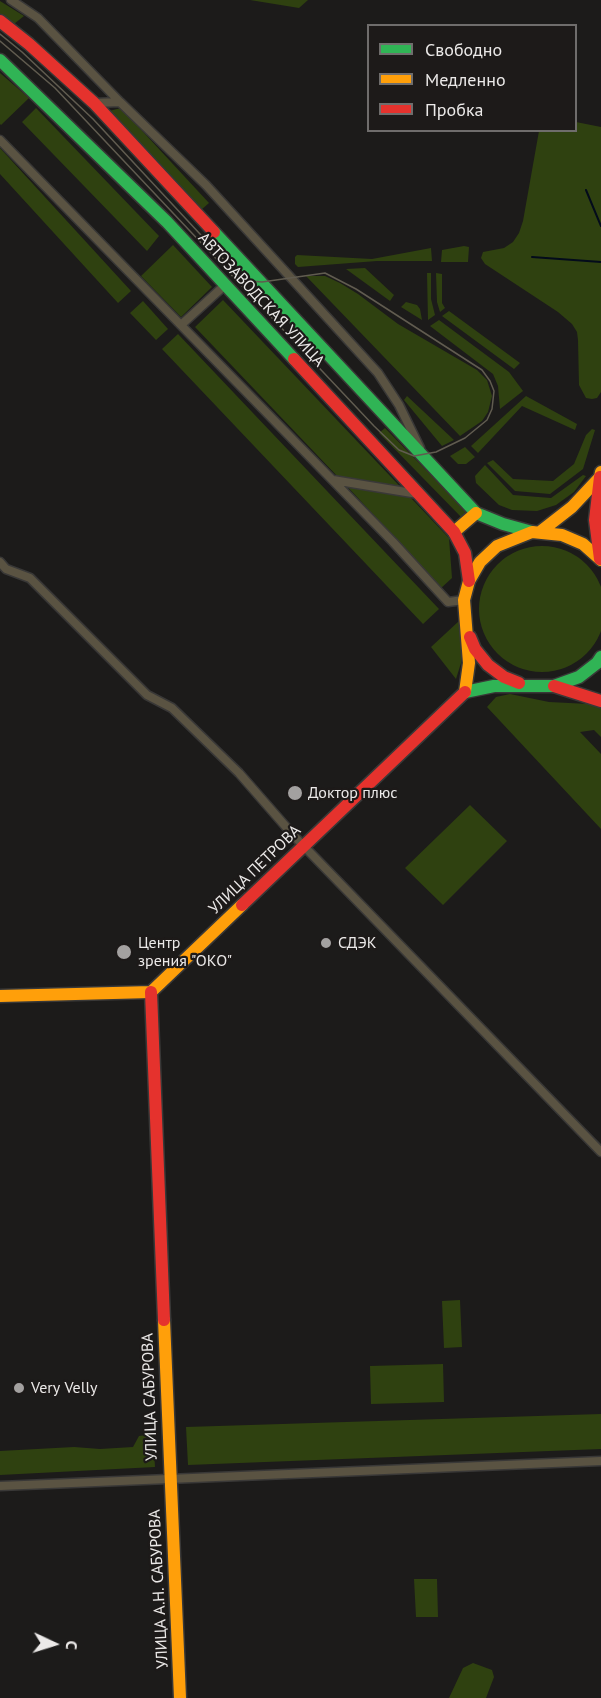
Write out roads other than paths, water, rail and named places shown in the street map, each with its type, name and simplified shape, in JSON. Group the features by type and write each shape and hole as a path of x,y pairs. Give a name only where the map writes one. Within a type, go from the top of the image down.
{"main road":[{"name":"АВТОЗАВОДСКАЯ УЛИЦА","path":"0,21 94,104 476,513 504,524 536,532 562,535 583,544 601,560"},
{"name":"АВТОЗАВОДСКАЯ УЛИЦА","path":"0,60 167,222 454,532 465,553 469,581"},
{"path":"600,474 572,507 536,532 497,546 480,562 469,581 464,600 469,663 465,692 494,686 523,684 554,686 601,701"},
{"path":"600,474 595,520 601,560"},
{"path":"454,532 476,513"},
{"path":"467,630 475,649 488,665 504,677 523,684"},
{"path":"554,686 579,677 601,657"},
{"name":"УЛИЦА ПЕТРОВА","path":"151,992 465,692"},
{"path":"0,996 151,992"},
{"name":"УЛИЦА САБУРОВА","path":"151,992 170,1479"},
{"name":"УЛИЦА А.Н. САБУРОВА","path":"170,1479 180,1698"}],"street":[{"name":"АВТОЗАВОДСКАЯ УЛИЦА","path":"11,0 38,18 206,185 378,373 399,405 425,460"},
{"path":"94,104 120,102"},
{"path":"0,140 448,602 464,600"},
{"path":"181,325 225,285"},
{"path":"332,480 418,494"},
{"path":"0,562 6,569 30,578 147,695 172,708 239,772 304,846 601,1152"},
{"name":"УЛИЦА САБУРОВА","path":"170,1479 601,1461"},
{"path":"0,1486 170,1479"}],"waterway":[{"path":"586,190 601,226"},
{"path":"532,257 601,262"}],"tram line":[{"path":"0,34 93,119 240,277 262,282 325,273 356,289 482,370 494,391 492,409 487,420 465,438 436,452 414,456 399,450 55,88 0,41"}],"place":[{"name":"Доктор плюс","path":"295,793"},
{"name":"СДЭК","path":"326,943"},
{"name":"Центр зрения \"ОКО\"","path":"124,952"},
{"name":"Very Velly","path":"19,1388"}]}
